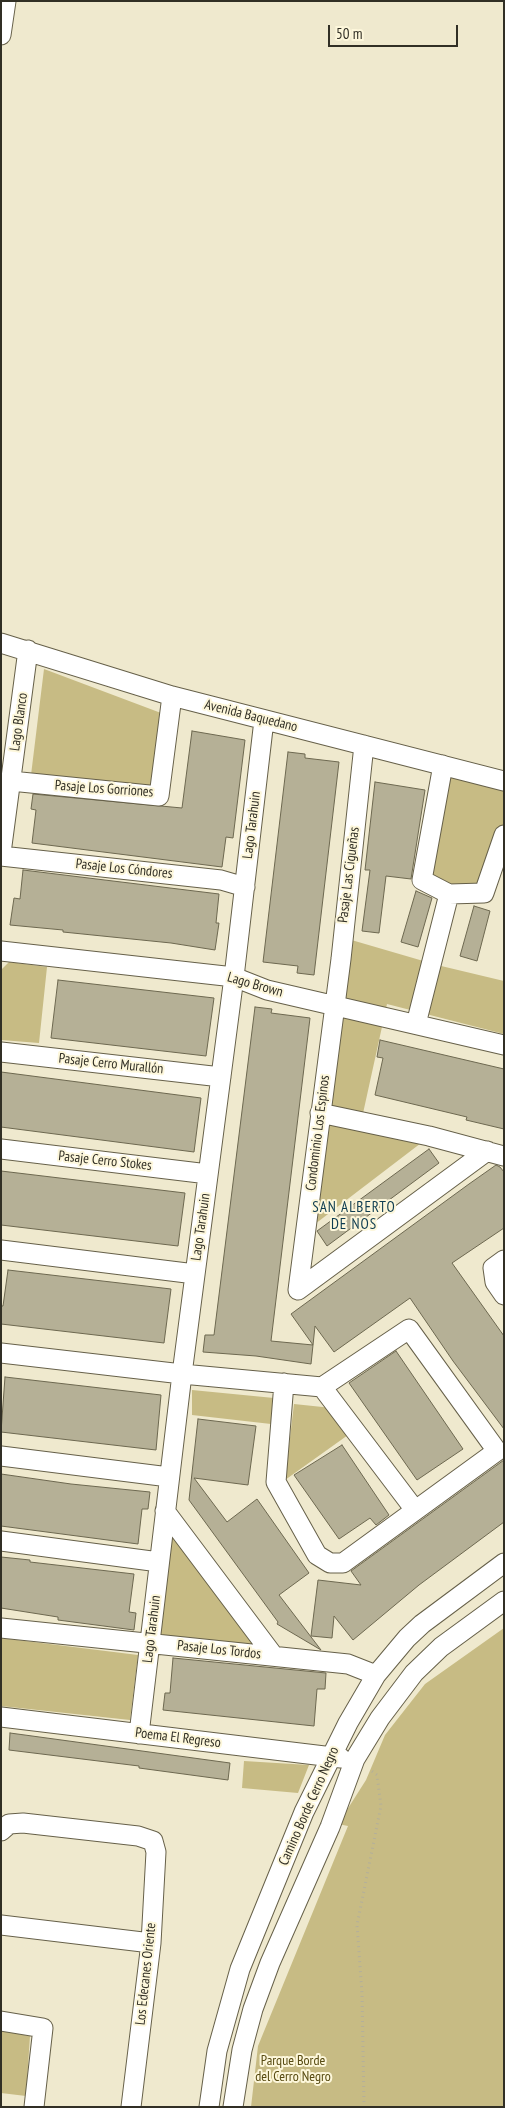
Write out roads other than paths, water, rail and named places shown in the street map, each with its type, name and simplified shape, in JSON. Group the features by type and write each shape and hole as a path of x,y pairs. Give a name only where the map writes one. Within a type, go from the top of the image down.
{"street":[{"path":"1,35 6,1"},
{"name":"Avenida Baquedano","path":"1,643 172,696 504,781"},
{"name":"Lago Blanco","path":"2,849 28,650"},
{"name":"Pasaje Los Gorriones","path":"11,781 159,796 172,696"},
{"name":"Lago Tarahuin","path":"139,1734 182,1374 245,887 264,720"},
{"name":"Pasaje Las Cigueñas","path":"333,1005 340,959 364,745"},
{"path":"443,765 422,880 449,894 484,894 504,835"},
{"name":"Pasaje Los Cóndores","path":"2,849 222,880 245,887"},
{"path":"416,1024 449,894"},
{"name":"Lago Brown","path":"1,952 234,976 267,990 504,1045"},
{"name":"Condominio Los Espinos","path":"333,1005 298,1290 495,1153"},
{"name":"Pasaje Cerro Murallón","path":"1,1052 221,1077"},
{"path":"320,1113 429,1136 495,1153"},
{"name":"Pasaje Cerro Stokes","path":"1,1149 208,1174"},
{"path":"1,1250 195,1274"},
{"path":"499,1264 495,1282 504,1295"},
{"path":"1,1353 182,1374 284,1383 322,1388 409,1328 497,1451 343,1563 330,1563 318,1555 276,1482 284,1383"},
{"path":"322,1388 415,1510"},
{"path":"1,1456 170,1477"},
{"path":"165,1511 273,1655"},
{"path":"1,1541 159,1562"},
{"name":"Camino Borde Cerro Negro","path":"209,2107 217,2051 240,1969 304,1812 366,1688 401,1645 422,1624 504,1563"},
{"name":"Camino Borde Cerro Negro","path":"233,2107 242,2050 257,2000 270,1963 330,1828 355,1759 380,1718 414,1673 441,1647 504,1600"},
{"name":"Pasaje Los Tordos","path":"1,1628 348,1664 376,1675"},
{"name":"Poema El Regreso","path":"1,1717 355,1759"},
{"name":"Los Edecanes Oriente","path":"5,1827 23,1823 138,1836 153,1841 156,1852 151,1943 131,2107"},
{"path":"1,1925 151,1943"},
{"path":"1,2021 43,2028 34,2107"}],"district":[{"name":"SAN ALBERTO DE NOS","path":"354,1216"}],"park label":[{"name":"Parque Borde del Cerro Negro","path":"293,2070"}]}
